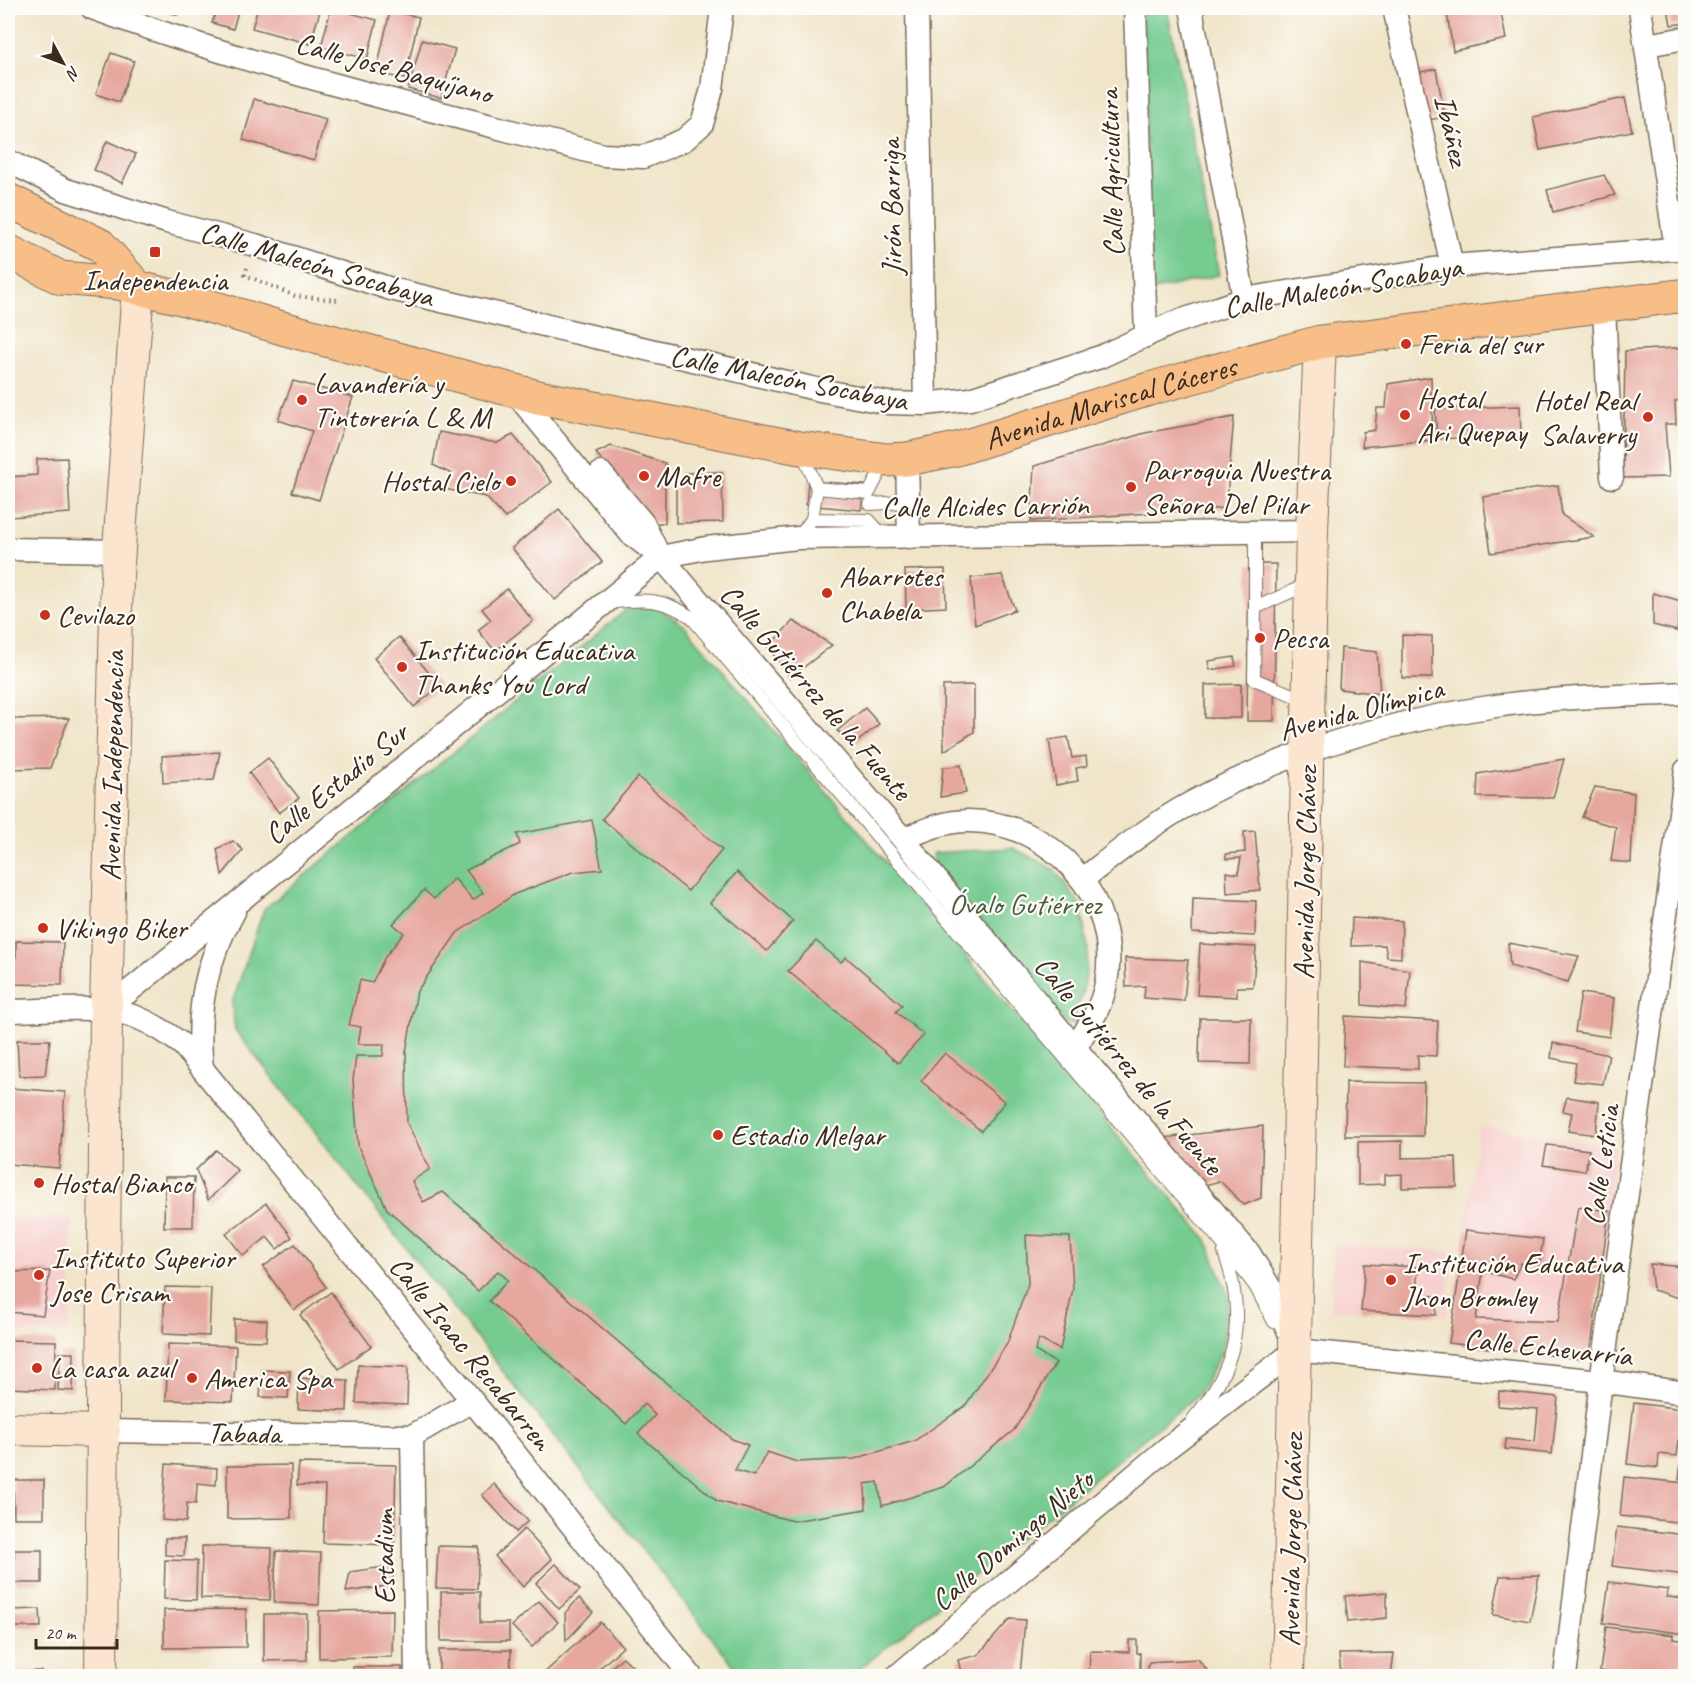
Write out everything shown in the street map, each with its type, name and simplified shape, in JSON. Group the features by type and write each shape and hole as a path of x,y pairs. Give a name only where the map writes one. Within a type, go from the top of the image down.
{"main road":[{"path":"8,200 100,245 128,286"},
{"path":"8,215 92,259 128,286"},
{"path":"8,251 61,278 128,286 185,299 282,328 526,394"},
{"name":"Avenida Independencia","path":"101,1677 106,1010 118,551 128,286"},
{"name":"Avenida Mariscal Cáceres","path":"526,394 800,448 897,460 957,448 1149,389 1320,342 1686,295"},
{"name":"Avenida Jorge Chávez","path":"1288,1677 1293,1404 1291,1354 1312,531 1320,342"},
{"name":"Tabada","path":"8,1429 104,1431"}],"street":[{"name":"Calle José Baquíjano","path":"92,8 159,33 343,87 603,155 643,157 684,140 702,124 712,89 722,8"},
{"name":"Jirón Barriga","path":"917,8 925,404"},
{"name":"Calle Agricultura","path":"1135,8 1146,336"},
{"path":"1191,8 1244,299"},
{"name":"Ibáñez","path":"1394,8 1452,266"},
{"path":"1640,8 1681,249"},
{"path":"1647,45 1686,38"},
{"name":"Calle Malecón Socabaya","path":"8,161 66,190 167,222 255,245 391,289 820,390 888,403 925,404 970,399 1023,384 1101,357 1146,336 1244,299 1452,266 1681,249"},
{"path":"1604,307 1612,477"},
{"name":"Calle Gutiérrez de la Fuente","path":"526,394 631,534 660,558 903,839 1075,1048 1249,1253 1275,1296 1291,1354"},
{"path":"897,460 908,502 909,537"},
{"name":"Calle Alcides Carrión","path":"660,558 706,548 798,538 1312,531"},
{"path":"8,549 118,551"},
{"name":"Calle Estadio Sur","path":"106,1010 660,558"},
{"name":"Avenida Olímpica","path":"1083,879 1130,842 1190,804 1260,770 1307,751 1403,724 1496,706 1576,698 1686,693"},
{"name":"Calle Leticia","path":"1565,1677 1601,1381 1686,770"},
{"path":"903,839 934,826 956,822 1001,824 1032,835 1060,854 1083,879 1100,910 1106,937 1106,983 1095,1017 1075,1048"},
{"path":"202,1068 198,1033 206,976 222,932 241,900"},
{"name":"Calle Isaac Recabarren","path":"8,1011 106,1010 134,1016 161,1028 183,1045 472,1401 691,1677"},
{"name":"Calle Echevarría","path":"1291,1354 1601,1381 1686,1393"},
{"name":"Calle Domingo Nieto","path":"897,1677 1166,1449 1291,1354"},
{"path":"412,1437 472,1401"},
{"name":"Tabada","path":"104,1431 412,1437"},
{"name":"Estadium","path":"412,1437 416,1677"}],"lane":[{"path":"798,538 812,519 817,488 800,448"},
{"path":"884,537 869,520 870,498 897,460"},
{"path":"817,488 870,498 908,502"},
{"path":"812,519 869,520"},
{"path":"1255,532 1254,679 1308,701"},
{"path":"1255,608 1311,583"},
{"name":"Calle Gutiérrez de la Fuente","path":"605,603 653,600 672,604 691,617 1221,1242"},
{"name":"Avenida Jorge Chávez","path":"1221,1242 1255,1286 1291,1354"},
{"name":"Calle Domingo Nieto","path":"1166,1449 1209,1400 1228,1368 1235,1335 1237,1299 1221,1242"}],"shaded area":[{"path":"1479,1126 1616,1147 1591,1348 1581,1359 1449,1343"},
{"name":"Instituto Superior Jose Crisam","path":"72,1217 70,1331 8,1333 8,1220"},
{"name":"Institución Educativa Jhon Bromley","path":"1334,1244 1451,1251 1447,1316 1330,1309"}],"green space":[{"path":"1142,8 1167,8 1219,275 1150,291"},
{"name":"Estadio Melgar","path":"656,606 685,626 1207,1240 1229,1298 1222,1351 1199,1394 851,1676 742,1676 235,1030 232,1003 264,909 626,610"},
{"name":"Óvalo Gutiérrez","path":"1013,848 1054,869 1081,906 1088,949 1085,983 1073,1025 1065,1023 932,862 934,853"}],"building":[{"path":"160,8 180,8 177,15"},
{"path":"217,8 239,8 233,29 212,23"},
{"path":"258,8 321,8 310,44 252,28"},
{"path":"331,8 377,20 367,59 321,47"},
{"path":"1471,8 1500,8 1506,39 1453,51 1447,13"},
{"path":"1668,8 1686,8 1686,23 1671,25"},
{"path":"390,11 419,17 405,79 376,73"},
{"path":"422,40 455,49 441,98 408,89"},
{"path":"111,53 134,61 119,102 96,94"},
{"path":"1436,69 1445,117 1423,121 1415,73"},
{"path":"1625,98 1632,131 1540,150 1533,117"},
{"path":"254,99 326,119 314,160 243,140"},
{"path":"107,141 136,154 122,183 94,170"},
{"path":"1604,175 1615,195 1553,212 1547,190"},
{"path":"1686,348 1686,400 1675,401 1676,424 1665,424 1669,477 1623,478 1625,351"},
{"path":"1431,377 1433,440 1362,447 1363,432 1375,430 1377,408 1386,408 1388,384"},
{"path":"293,381 353,397 319,500 292,492 312,431 278,420"},
{"path":"1520,406 1521,435 1437,439 1435,409"},
{"name":"Parroquia Nuestra Señora Del Pilar","path":"1234,417 1226,508 1031,521 1034,466 1145,433"},
{"path":"439,432 497,443 513,435 552,482 505,518 486,497 444,489 452,474 433,465"},
{"path":"611,446 665,463 665,523 652,523 596,453"},
{"path":"67,458 70,513 9,517 8,477 37,475 37,459"},
{"path":"722,472 723,522 676,523 676,484 688,480 685,473"},
{"path":"808,481 864,485 861,510 806,505"},
{"path":"1558,485 1562,515 1594,537 1491,553 1483,497"},
{"path":"559,509 602,562 555,600 512,548"},
{"path":"1249,564 1276,564 1274,721 1247,721"},
{"path":"945,569 946,607 906,609 905,570"},
{"path":"1002,575 1015,610 975,625 971,578"},
{"path":"507,589 533,621 495,651 478,630 491,620 482,609"},
{"path":"1653,593 1681,601 1677,631 1653,625"},
{"path":"793,621 832,645 790,678 768,647"},
{"path":"1402,635 1432,636 1432,678 1402,678"},
{"name":"Institución Educativa Thanks You Lord","path":"399,637 440,686 414,707 374,658"},
{"path":"1341,648 1377,652 1380,694 1339,689"},
{"path":"1234,657 1236,666 1210,670 1208,661"},
{"path":"1241,684 1241,718 1205,718 1205,685"},
{"path":"974,685 974,732 944,751 943,686"},
{"path":"865,708 879,724 856,743 837,731"},
{"path":"69,718 50,768 8,769 8,719"},
{"path":"1068,737 1072,758 1086,756 1087,766 1076,768 1078,781 1056,785 1049,740"},
{"path":"220,752 214,780 163,783 162,756"},
{"path":"268,758 299,798 279,813 249,773"},
{"path":"1564,759 1553,798 1477,797 1478,774"},
{"path":"961,765 966,793 940,797 943,768"},
{"path":"638,777 722,850 688,891 602,819"},
{"path":"1595,787 1634,793 1631,863 1611,861 1616,827 1582,817"},
{"path":"592,820 602,869 573,872 515,894 457,933 417,991 406,1052 407,1123 430,1169 412,1181 423,1202 443,1192 732,1439 748,1445 735,1470 754,1476 767,1452 797,1462 854,1459 914,1441 965,1406 1007,1344 1028,1284 1026,1235 1070,1237 1073,1289 1060,1350 1039,1339 1035,1351 1056,1363 1014,1430 944,1487 882,1506 878,1482 865,1484 866,1509 793,1521 717,1501 638,1434 655,1415 644,1404 626,1424 489,1301 508,1280 498,1271 478,1291 387,1209 358,1146 353,1080 356,1056 383,1056 384,1044 358,1044 361,1027 349,1025 360,980 372,983 385,957 404,933 393,924 424,890 434,899 454,878 473,900 483,893 466,870 520,844 517,834"},
{"path":"1255,831 1260,890 1227,893 1226,872 1238,874 1241,858 1226,859 1226,854 1245,852 1244,832"},
{"path":"233,841 243,850 222,875 217,849"},
{"path":"737,872 793,921 767,951 710,903"},
{"path":"1193,898 1256,901 1255,936 1192,933"},
{"path":"1352,918 1402,921 1401,958 1387,957 1385,945 1351,946"},
{"path":"16,941 63,942 62,985 8,984 8,960 16,957"},
{"path":"816,941 841,962 846,957 902,1005 896,1012 924,1035 898,1063 788,971"},
{"path":"1508,943 1579,956 1568,982 1510,966"},
{"path":"1200,944 1256,947 1253,987 1237,987 1237,997 1197,995"},
{"path":"1125,958 1188,960 1184,1001 1144,998 1145,986 1126,987"},
{"path":"1362,962 1410,970 1406,1009 1362,1005"},
{"path":"1581,993 1614,998 1609,1037 1575,1032"},
{"path":"1345,1016 1438,1021 1436,1056 1418,1055 1418,1069 1343,1066"},
{"path":"1200,1018 1251,1018 1250,1064 1199,1063"},
{"path":"17,1040 50,1040 45,1075 19,1076"},
{"path":"1553,1043 1609,1055 1603,1084 1573,1081 1576,1063 1551,1058"},
{"path":"945,1053 1005,1102 981,1131 921,1081"},
{"path":"1346,1082 1424,1083 1423,1136 1345,1136"},
{"path":"8,1088 65,1092 59,1168 8,1164"},
{"path":"1567,1097 1599,1102 1596,1135 1568,1131 1572,1113 1563,1111"},
{"path":"1263,1126 1261,1198 1244,1205 1220,1181 1205,1185 1163,1138"},
{"path":"1402,1141 1402,1158 1456,1157 1457,1187 1402,1188 1402,1174 1385,1175 1385,1184 1358,1185 1358,1142"},
{"path":"1547,1145 1589,1150 1585,1171 1543,1165"},
{"path":"216,1150 238,1171 208,1200 196,1170"},
{"path":"165,1177 194,1177 193,1227 164,1227"},
{"path":"266,1203 292,1237 277,1249 267,1237 243,1256 226,1234"},
{"path":"1578,1207 1609,1211 1591,1348 1581,1359 1449,1343 1466,1230 1543,1239 1539,1265 1521,1263 1513,1279 1483,1271 1476,1319 1558,1322"},
{"path":"295,1244 326,1287 294,1310 263,1267"},
{"path":"1365,1264 1418,1267 1416,1295 1437,1296 1436,1315 1361,1311"},
{"path":"1650,1264 1686,1267 1686,1300 1653,1290"},
{"path":"50,1271 43,1315 8,1312 8,1272"},
{"path":"165,1287 211,1288 209,1336 163,1334"},
{"path":"331,1292 371,1346 339,1369 300,1315"},
{"path":"234,1319 267,1320 266,1341 234,1340"},
{"path":"8,1340 56,1341 55,1390 8,1388"},
{"path":"168,1344 236,1346 233,1402 166,1400"},
{"path":"60,1353 74,1353 73,1391 58,1390"},
{"path":"358,1365 408,1367 407,1405 356,1403"},
{"path":"262,1370 290,1371 288,1398 260,1397"},
{"path":"299,1378 348,1380 347,1411 298,1409"},
{"path":"1499,1391 1558,1397 1552,1454 1505,1449 1506,1439 1535,1442 1538,1409 1498,1406"},
{"path":"1634,1403 1683,1409 1677,1456 1659,1454 1658,1468 1627,1464"},
{"path":"1684,1439 1686,1439 1686,1480 1679,1479"},
{"path":"299,1463 396,1465 394,1545 323,1543 325,1486 297,1485"},
{"path":"166,1464 217,1468 216,1485 197,1483 196,1504 187,1503 186,1522 162,1520"},
{"path":"291,1465 291,1518 227,1519 227,1466"},
{"path":"1624,1477 1686,1483 1686,1523 1620,1516"},
{"path":"13,1480 44,1480 44,1518 14,1518"},
{"path":"494,1484 528,1521 516,1532 482,1495"},
{"path":"1617,1527 1686,1535 1686,1575 1612,1566"},
{"path":"524,1529 552,1559 523,1587 495,1556"},
{"path":"165,1538 185,1538 184,1556 165,1555"},
{"path":"202,1546 272,1548 270,1600 201,1598"},
{"path":"438,1546 479,1547 477,1589 436,1588"},
{"path":"14,1550 42,1550 42,1583 14,1583"},
{"path":"276,1551 321,1553 319,1605 274,1603"},
{"path":"165,1560 197,1561 196,1600 164,1599"},
{"path":"556,1564 580,1590 559,1609 536,1583"},
{"path":"391,1566 394,1585 346,1592 350,1572"},
{"path":"1539,1575 1530,1621 1493,1615 1500,1576"},
{"path":"1609,1582 1668,1590 1667,1597 1686,1599 1686,1634 1603,1623"},
{"path":"441,1592 480,1592 480,1623 509,1623 509,1641 441,1641"},
{"path":"1387,1592 1387,1618 1348,1622 1345,1596"},
{"path":"579,1598 593,1612 566,1641 565,1613"},
{"path":"539,1601 558,1622 532,1647 512,1626"},
{"path":"40,1609 41,1627 11,1627 10,1610"},
{"path":"246,1609 246,1647 164,1648 164,1610"},
{"path":"393,1610 392,1657 319,1658 319,1611"},
{"path":"264,1614 307,1614 307,1660 264,1661"},
{"path":"1010,1619 1025,1620 1020,1676 962,1676 958,1660 978,1655"},
{"path":"600,1622 623,1647 591,1676 541,1676"},
{"path":"1606,1627 1674,1635 1674,1639 1686,1641 1686,1676 1650,1676 1600,1671"},
{"path":"1129,1640 1137,1640 1137,1653 1140,1653 1140,1676 1089,1676 1090,1651 1129,1652"},
{"path":"439,1650 511,1650 510,1676 439,1675"},
{"path":"1394,1653 1391,1676 1341,1676 1339,1654"},
{"path":"623,1657 642,1676 602,1676"},
{"path":"1198,1659 1211,1675 1146,1676 1149,1662"},
{"path":"353,1667 402,1667 402,1676 353,1676"},
{"path":"41,1671 41,1676 8,1676 8,1672"}],"place":[{"name":"Independencia","path":"155,252"},
{"name":"Feria del sur","path":"1406,344"},
{"name":"Lavandería y Tintorería L & M","path":"302,400"},
{"name":"Hostal Ari Quepay","path":"1405,415"},
{"name":"Hotel Real Salaverry","path":"1648,417"},
{"name":"Mafre","path":"644,476"},
{"name":"Hostal Cielo","path":"511,481"},
{"name":"Parroquia Nuestra Señora Del Pilar","path":"1131,487"},
{"name":"Abarrotes Chabela","path":"827,593"},
{"name":"Cevilazo","path":"45,615"},
{"name":"Pecsa","path":"1260,638"},
{"name":"Institución Educativa Thanks You Lord","path":"402,667"},
{"name":"Vikingo Biker","path":"43,928"},
{"name":"Estadio Melgar","path":"718,1135"},
{"name":"Hostal Bianco","path":"39,1183"},
{"name":"Instituto Superior Jose Crisam","path":"39,1275"},
{"name":"Institución Educativa Jhon Bromley","path":"1391,1280"},
{"name":"La casa azul","path":"37,1368"},
{"name":"America Spa","path":"192,1378"}]}
